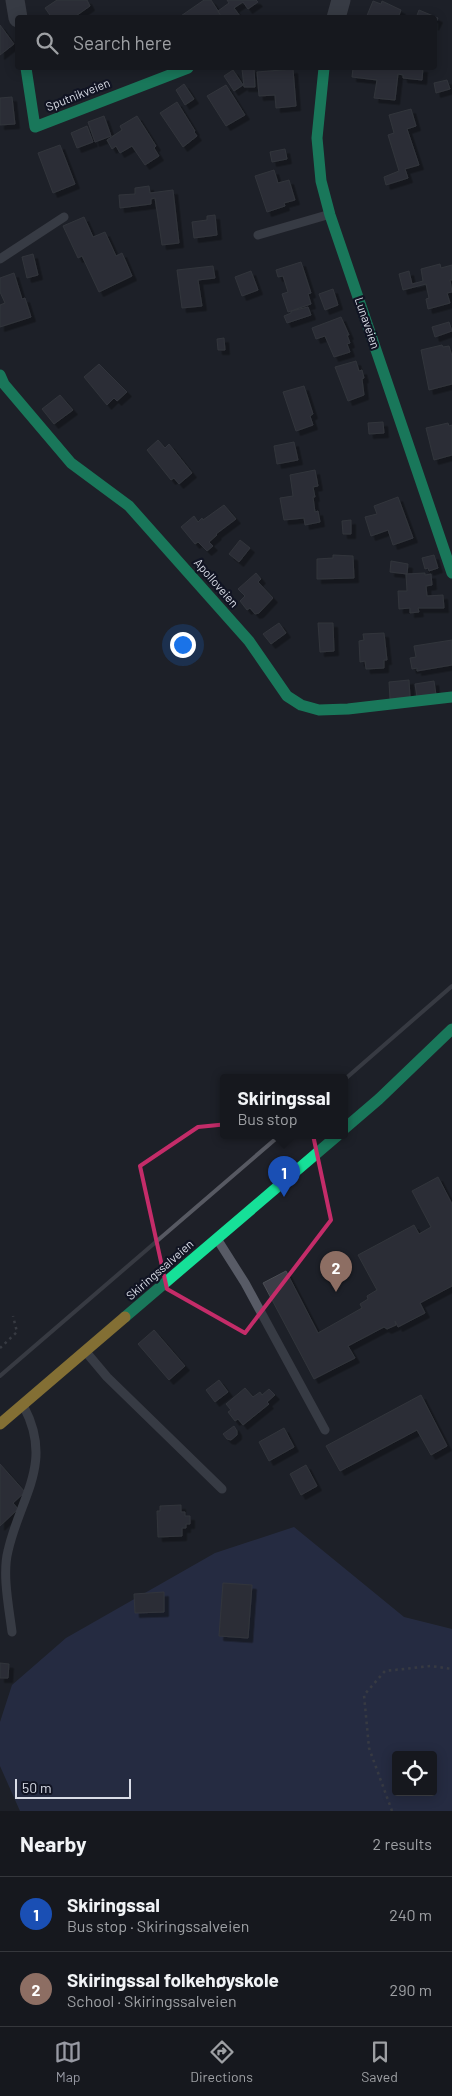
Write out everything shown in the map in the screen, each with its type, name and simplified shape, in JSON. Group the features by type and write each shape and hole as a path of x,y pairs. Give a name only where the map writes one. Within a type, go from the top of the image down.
{"street":[{"path":"15,0 18,15"},
{"path":"337,15 341,0"},
{"name":"Sputnikveien","path":"26,70 35,127 183,70"},
{"name":"Lunaveien","path":"324,70 317,138 321,180 330,215 452,573"},
{"name":"Apolloveien","path":"0,375 4,384 72,463 129,506 249,641 287,696 301,706 319,710 348,709 452,697"},
{"path":"348,1126 452,1029"},
{"name":"Skiringssalveien","path":"0,1424 334,1139"}],"lane":[{"path":"258,235 330,215"},
{"path":"0,259 64,217"},
{"path":"217,1239 244,1283 325,1430"},
{"path":"86,1351 107,1378 222,1489"},
{"path":"12,1632 7,1582 7,1553 36,1465 32,1422 22,1405"}],"path":[{"path":"0,1348 17,1332 13,1316"},
{"path":"392,1811 369,1748 364,1695 385,1671 431,1666 452,1669"}],"highlighted area":[{"path":"309,1116 331,1220 245,1333 167,1289 140,1166 198,1127"}],"shaded area":[{"path":"294,1527 404,1617 452,1629 452,1811 20,1811 0,1766 0,1722 12,1685 66,1638 215,1553"}],"building":[{"path":"57,0 87,0 90,6 77,15 50,15 45,8"},
{"path":"204,0 211,0 221,15 182,15"},
{"path":"227,0 256,0 258,2 248,9 243,2 234,8 239,15 220,15 218,11 229,3"},
{"path":"373,1 381,4 382,1 401,10 399,15 367,15"},
{"path":"419,10 431,15 417,15"},
{"path":"0,25 14,44 0,55"},
{"path":"233,70 243,85 234,91 224,76"},
{"path":"242,70 254,70 255,87 244,87"},
{"path":"293,70 296,106 276,108 275,95 259,96 257,72"},
{"path":"353,70 423,70 422,80 403,78 403,75 398,74 395,100 374,98 377,80 352,77"},
{"path":"447,80 450,89 436,93 434,83"},
{"path":"184,84 194,99 185,105 176,90"},
{"path":"226,85 245,115 226,126 207,96"},
{"path":"12,97 15,124 0,125 0,98"},
{"path":"177,102 197,136 183,147 160,113"},
{"path":"411,109 416,126 407,129 419,165 405,169 408,178 386,185 384,177 399,171 388,135 394,133 389,115"},
{"path":"104,116 111,136 95,142 88,122"},
{"path":"137,116 156,146 154,148 159,156 145,165 132,146 120,153 116,146 112,149 107,140 122,130 120,126"},
{"path":"87,126 93,142 77,148 71,133"},
{"path":"60,145 75,184 53,193 38,153"},
{"path":"285,149 287,159 272,162 270,152"},
{"path":"274,170 278,183 289,180 295,200 284,203 285,206 267,212 255,176"},
{"path":"149,186 150,193 173,190 179,243 162,245 155,198 151,199 151,204 120,208 119,195 135,194 135,188"},
{"path":"215,215 217,235 194,238 192,222 207,220 207,216"},
{"path":"84,217 93,237 105,232 116,256 122,253 132,276 99,292 82,256 78,258 63,226"},
{"path":"33,254 38,275 27,278 22,257"},
{"path":"301,262 311,293 308,294 311,304 288,312 282,294 288,292 283,276 278,277 276,270"},
{"path":"440,264 441,268 452,265 452,280 450,280 452,292 447,293 450,303 428,309 426,299 429,298 426,284 403,290 399,274 409,271 412,284 423,281 421,269"},
{"path":"213,266 215,278 198,280 202,306 182,308 177,270"},
{"path":"251,271 258,290 242,296 235,277"},
{"path":"14,273 22,299 25,298 31,317 0,327 0,305 5,303 0,292 0,278"},
{"path":"333,289 338,305 325,310 319,294"},
{"path":"308,307 311,315 287,323 284,316 291,313 291,311"},
{"path":"341,317 349,335 347,335 350,343 347,344 350,352 334,357 325,336 316,339 312,328"},
{"path":"449,322 452,331 435,337 432,327"},
{"path":"224,338 225,350 218,350 217,339"},
{"path":"442,345 443,347 449,346 452,356 452,384 429,390 421,350"},
{"path":"356,361 359,371 362,370 364,378 362,379 364,395 348,401 335,367"},
{"path":"99,364 127,392 117,401 114,398 107,405 84,377"},
{"path":"304,386 313,414 310,416 313,425 296,431 283,392"},
{"path":"60,395 73,410 54,424 42,409"},
{"path":"383,422 384,433 369,434 368,423"},
{"path":"448,423 449,426 452,425 452,455 434,460 426,428"},
{"path":"158,440 165,448 169,444 192,473 179,484 174,478 171,480 147,450"},
{"path":"294,442 298,460 277,464 274,446"},
{"path":"315,470 318,486 313,487 315,497 313,497 315,512 318,511 320,522 305,525 304,518 284,520 280,498 293,496 290,475"},
{"path":"398,497 413,538 393,545 388,530 371,536 365,517 377,514 374,506"},
{"path":"224,505 236,519 216,534 209,542 213,546 207,551 198,542 195,544 181,527 194,516 198,522"},
{"path":"351,520 351,534 343,534 342,521"},
{"path":"240,540 250,548 239,562 229,554"},
{"path":"333,555 353,556 354,578 317,579 317,559 333,558"},
{"path":"434,555 438,568 429,571 428,568 425,569 422,558"},
{"path":"391,561 408,564 407,574 390,572"},
{"path":"256,573 261,579 258,582 273,598 259,613 255,614 250,608 247,610 240,601 245,596 238,589"},
{"path":"425,573 425,575 431,574 432,585 426,586 427,596 443,595 444,608 418,608 419,612 410,613 410,608 399,609 398,591 407,591 406,574"},
{"path":"279,623 286,633 271,644 263,634"},
{"path":"318,623 333,623 334,651 320,652"},
{"path":"384,633 387,660 384,660 384,668 366,669 365,661 360,662 359,641 364,640 363,634"},
{"path":"452,640 452,665 417,671 417,668 412,669 410,658 416,657 414,646"},
{"path":"409,680 410,697 390,699 389,682"},
{"path":"434,681 436,695 417,697 415,684"},
{"path":"438,1177 452,1204 452,1286 420,1303 425,1313 398,1327 395,1321 396,1325 387,1329 384,1327 348,1346 355,1358 314,1379 263,1283 286,1271 318,1333 362,1308 360,1304 368,1299 367,1296 377,1290 358,1255 414,1225 419,1234 431,1227 412,1191"},
{"path":"154,1330 185,1366 169,1380 138,1344"},
{"path":"219,1380 228,1392 215,1402 206,1390"},
{"path":"245,1388 253,1397 260,1392 262,1395 269,1389 275,1395 267,1402 269,1404 243,1425 238,1419 235,1421 228,1412 231,1410 226,1404"},
{"path":"421,1395 447,1446 431,1455 417,1430 340,1471 326,1446"},
{"path":"234,1426 237,1435 231,1440 227,1439 223,1434"},
{"path":"284,1428 294,1447 269,1461 259,1442"},
{"path":"0,1464 25,1492 13,1503 18,1509 0,1526"},
{"path":"306,1465 317,1486 301,1495 290,1474"},
{"path":"181,1505 181,1512 185,1512 185,1516 190,1516 190,1524 186,1524 186,1528 182,1528 182,1536 158,1537 157,1511 160,1511 160,1506"},
{"path":"223,1583 252,1585 248,1638 219,1636"},
{"path":"164,1592 164,1612 135,1613 134,1594"},
{"path":"0,1663 9,1664 8,1678 0,1678"}],"railway":[{"path":"348,1077 452,986"},
{"path":"0,1376 276,1139"}],"traffic: fast":[{"path":"26,70 35,127 183,70"},
{"path":"324,70 317,138 321,181 330,215 452,573"},
{"path":"0,375 4,384 71,463 129,506 249,641 287,696 301,705 319,710 348,709 452,697"},
{"path":"348,1126 379,1099 452,1029"},
{"path":"125,1317 333,1139"}],"traffic: slow":[{"path":"0,1424 125,1317"}],"place":[{"name":"Skiringssal","path":"284,1197"},
{"name":"Skiringssal folkehøyskole","path":"336,1292"}]}
